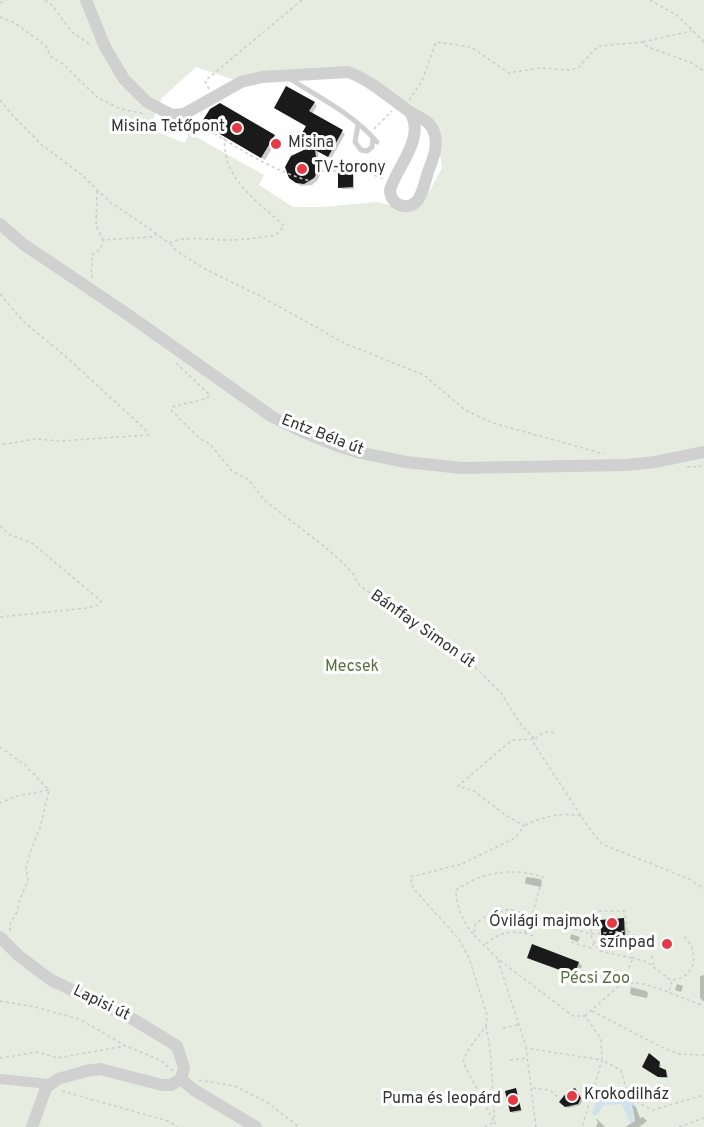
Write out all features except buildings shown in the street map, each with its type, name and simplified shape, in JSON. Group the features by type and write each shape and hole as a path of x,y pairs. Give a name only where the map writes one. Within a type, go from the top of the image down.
{"street":[{"path":"86,0 105,47 132,88 156,107 172,115 178,115 196,107 241,82 262,76 348,72 360,76 407,110 424,119 434,130 436,139 434,157 418,199 412,204 400,205 392,200 390,190 414,137 415,120 407,110"},
{"name":"Entz Béla út","path":"0,224 23,244 271,416 303,432 357,452 406,462 462,468 626,465 655,462 704,452"},
{"name":"Lapisi út","path":"3,940 19,956 51,980 131,1018 177,1046 184,1068 181,1078"},
{"path":"0,1079 47,1086 78,1073 100,1069 162,1085 171,1085 181,1078 194,1090 256,1127"},
{"path":"32,1127 47,1086"}],"lane":[{"path":"286,76 334,106 377,142"},
{"path":"358,125 355,142 361,150 367,151 372,147 374,140 370,134"}],"path":[{"path":"0,3 6,0"},
{"path":"45,0 72,32 94,47 105,47"},
{"path":"213,97 205,81 302,0"},
{"path":"650,0 678,16 704,42"},
{"path":"0,17 15,23 46,46 50,56 63,64 98,98 121,109 149,114"},
{"path":"370,134 394,108 407,110 422,81 436,42 471,47 509,73 540,68 570,70 578,68 598,46 604,44 642,42 692,30"},
{"path":"642,42 648,47 692,63 704,71"},
{"path":"0,100 42,145 82,175 110,202 169,243 178,252 207,270 260,296 346,344 424,375 465,410 493,423 607,455"},
{"path":"178,115 192,120 242,150 293,175 315,182 320,171 363,171 392,182"},
{"path":"169,243 175,240 193,239 256,239 276,235 284,226 256,200 230,167 224,138"},
{"path":"363,166 363,171"},
{"path":"92,291 93,261 91,256 101,249 103,240 96,226 97,190"},
{"path":"103,240 151,237 156,234"},
{"path":"0,294 23,321 121,407 145,429 148,435 60,441 36,439 0,446"},
{"name":"Bánffay Simon út","path":"173,360 210,395 206,399 174,406 171,410 200,439 210,444 232,471 249,480 264,500 343,563 360,586 472,664 501,693 522,725 535,739"},
{"path":"0,526 10,536 32,543 101,601 99,605 87,608 0,617"},
{"path":"524,826 504,814 474,790 458,786 512,740 535,739 541,734 554,733"},
{"path":"535,739 534,744 543,760 602,844 689,879 704,889"},
{"path":"0,747 25,765 49,790"},
{"path":"0,803 17,796 49,790"},
{"path":"3,940 17,912 28,880 26,868 40,828 49,790"},
{"path":"495,1127 487,1015 469,958 458,938 413,888 410,877 462,864 515,838 524,826 540,819 570,814 582,816"},
{"path":"525,933 543,877 515,871 475,878 456,890 459,910 474,935 498,959 573,1016 585,1016 623,982 633,958 624,911 597,910 590,934 600,951 633,958 647,962 672,981"},
{"path":"474,935 475,925 482,918 509,909 590,934 627,931 638,938"},
{"path":"485,945 496,935 506,931 516,930 534,936"},
{"path":"672,981 685,977 693,963 692,949 684,936"},
{"path":"571,942 591,948 595,942"},
{"path":"652,956 655,967"},
{"path":"498,959 526,1048 536,1127"},
{"path":"669,992 672,981"},
{"path":"623,982 644,984 704,1006"},
{"path":"0,1001 79,1019 126,1046 160,1059 181,1078 235,1086 268,1103 299,1127"},
{"path":"591,1011 661,1047 680,1054 704,1055"},
{"path":"582,1127 602,1060 601,1039 585,1016"},
{"path":"503,1028 519,1025"},
{"path":"486,1026 468,1050 463,1062 494,1122"},
{"path":"0,1058 38,1052 57,1058 126,1046"},
{"path":"526,1048 602,1060 621,1070 626,1093 653,1110 704,1095"},
{"path":"510,1060 527,1058"},
{"path":"47,1086 168,1121 178,1127"},
{"path":"532,1088 550,1090 560,1099"},
{"path":"679,1127 704,1118"},
{"path":"484,1127 494,1122"}],"green space":[{"name":"Mecsek","path":"0,0 704,0 704,1127 0,1127","holes":["196,67 241,82 360,76 437,132 442,168 429,192 415,207 408,209 376,202 293,207 259,185 264,175 189,133 185,143 149,129 162,98"]}],"water":[{"path":"619,1096 629,1099 636,1106 631,1107 634,1121 630,1123 622,1104 604,1105 596,1116 592,1113 597,1099"}],"place":[{"name":"Misina Tetőpont","path":"237,128"},
{"name":"Misina","path":"276,144"},
{"name":"TV-torony","path":"302,169"},
{"name":"Óvilági majmok","path":"612,923"},
{"name":"színpad","path":"667,944"},
{"name":"Krokodilház","path":"572,1096"},
{"name":"Puma és leopárd","path":"513,1100"}],"park label":[{"name":"Pécsi Zoo","path":"595,980"}]}
